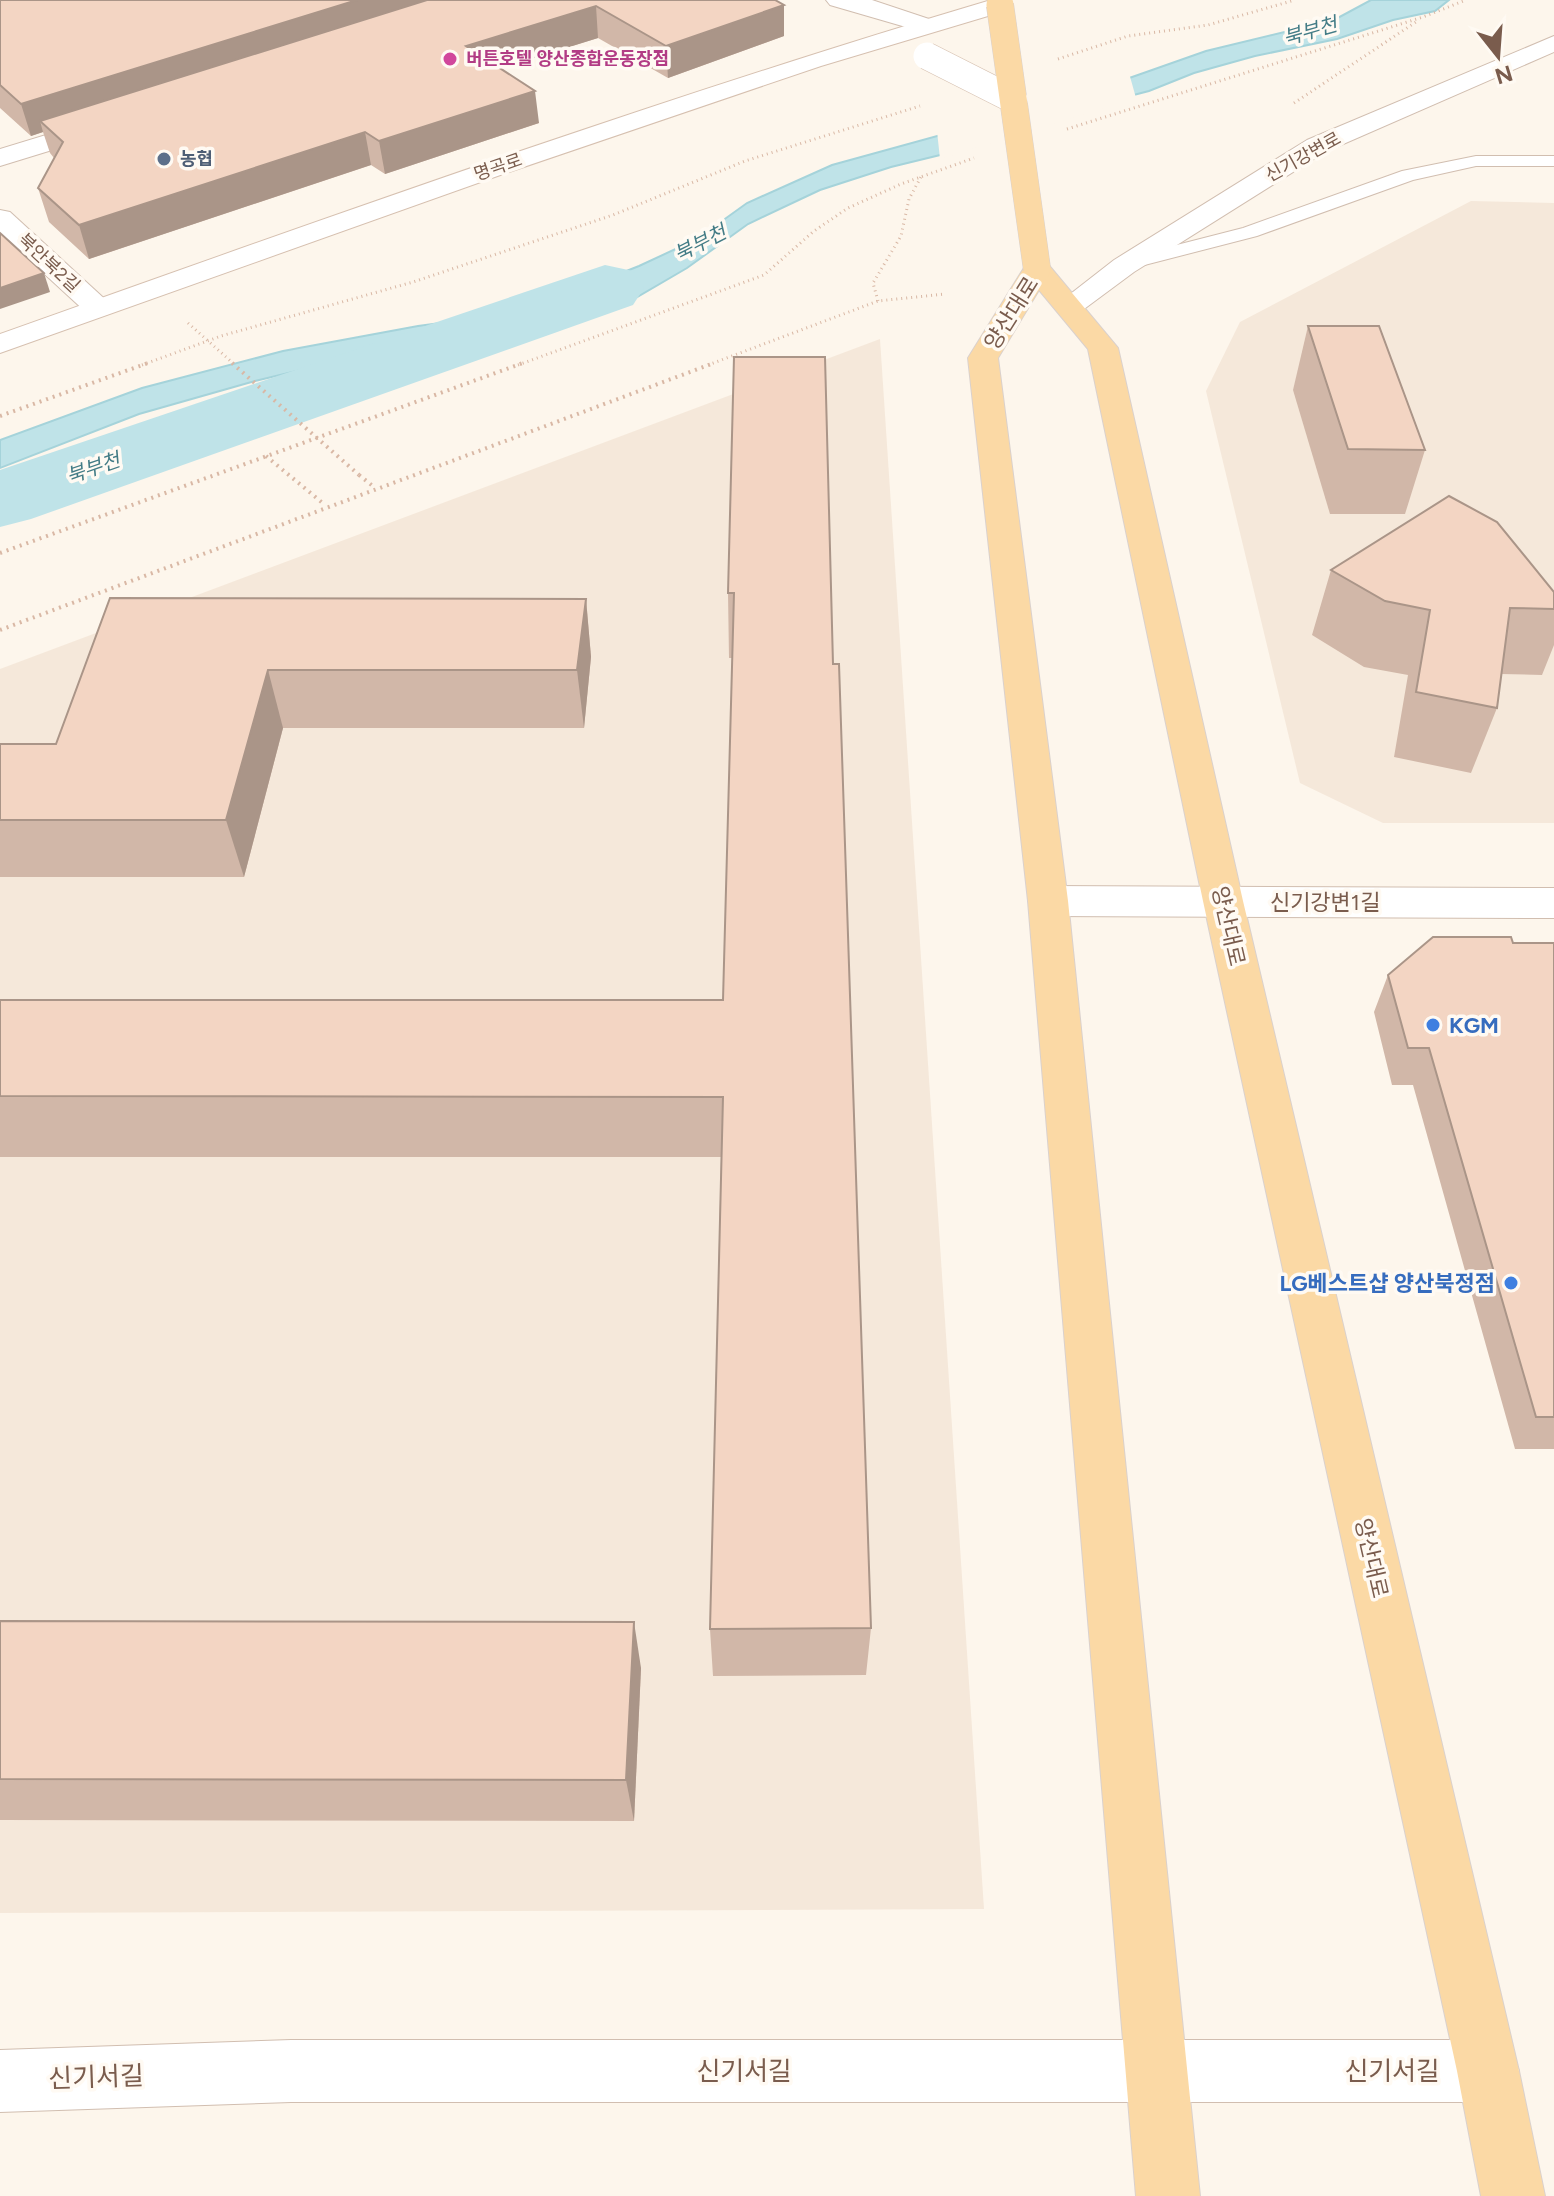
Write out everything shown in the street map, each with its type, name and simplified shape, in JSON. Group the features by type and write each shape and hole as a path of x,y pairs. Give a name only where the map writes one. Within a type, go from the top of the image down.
{"main road":[{"path":"1000,2 1037,269"},
{"name":"양산대로","path":"1168,2196 1048,901 983,358 1037,269 1103,348 1223,901 1488,2071 1513,2196"}],"street":[{"path":"838,0 867,6 923,25"},
{"name":"명곡로","path":"0,344 497,167 812,61 1000,2"},
{"name":"신기강변로","path":"1070,306 1129,263 1316,146 1554,43"},
{"path":"812,61 882,51 927,56 1014,100"},
{"path":"0,158 135,115"},
{"name":"북안북2길","path":"0,218 98,308"},
{"name":"신기강변1길","path":"1048,901 1554,903"},
{"name":"신기서길","path":"0,2081 291,2071 1488,2071"}],"lane":[{"path":"1129,263 1250,232 1335,204 1408,175 1476,161 1554,161"}],"path":[{"path":"1054,61 1128,36 1208,25 1295,0"},
{"path":"1059,132 1423,17 1466,0"},
{"path":"1294,104 1423,17"},
{"path":"0,416 221,336 413,282 613,215 745,161 921,106"},
{"path":"0,553 764,275 829,220 859,202 922,175 983,155"},
{"path":"878,301 873,283 901,236 909,199 922,175"},
{"path":"0,630 878,301 945,294"},
{"path":"188,323 375,487"},
{"path":"266,456 326,506"}],"shaded area":[{"path":"1471,201 1554,203 1554,823 1383,823 1300,783 1206,391 1240,322"},
{"path":"880,339 984,1909 0,1913 0,669"}],"water":[{"path":"1371,0 1449,0 1435,11 1393,20 1337,39 1255,56 1194,73 1149,91 1091,106 973,147 891,167 820,190 748,224 687,268 620,307 539,333 451,341 351,358 255,381 139,414 0,468 0,440 142,388 283,351 418,326 523,312 639,266 697,239 747,203 832,165 1064,101 1206,51 1334,20"}],"pier":[{"path":"1129,73 1136,98 940,159 937,131 1063,97"}],"building":[{"path":"0,0 357,0 21,104 0,85"},
{"path":"427,0 775,0 784,5 666,46 596,6 466,46 535,91 379,141 365,132 79,225 38,188 63,142 40,121"},
{"path":"0,233 44,273 0,288"},
{"path":"1308,326 1379,326 1425,450 1348,449"},
{"path":"734,357 825,357 833,664 839,664 871,1628 710,1629 723,1097 0,1096 0,1000 723,1000 734,593 728,593"},
{"path":"1449,496 1497,522 1554,592 1554,609 1510,608 1497,708 1416,692 1430,610 1385,601 1331,570"},
{"path":"110,598 586,599 577,670 268,670 226,820 0,820 0,744 56,744"},
{"path":"1433,937 1511,937 1513,943 1554,943 1554,1417 1536,1417 1429,1048 1408,1048 1388,975"},
{"path":"0,1621 634,1622 626,1780 0,1779"}],"waterway":[{"name":"북부천","path":"0,500 605,288"}],"place":[{"name":"버튼호텔 양산종합운동장점","path":"450,59"},
{"name":"농협","path":"164,159"},
{"name":"KGM","path":"1433,1025"},
{"name":"LG베스트샵 양산북정점","path":"1511,1283"}]}
